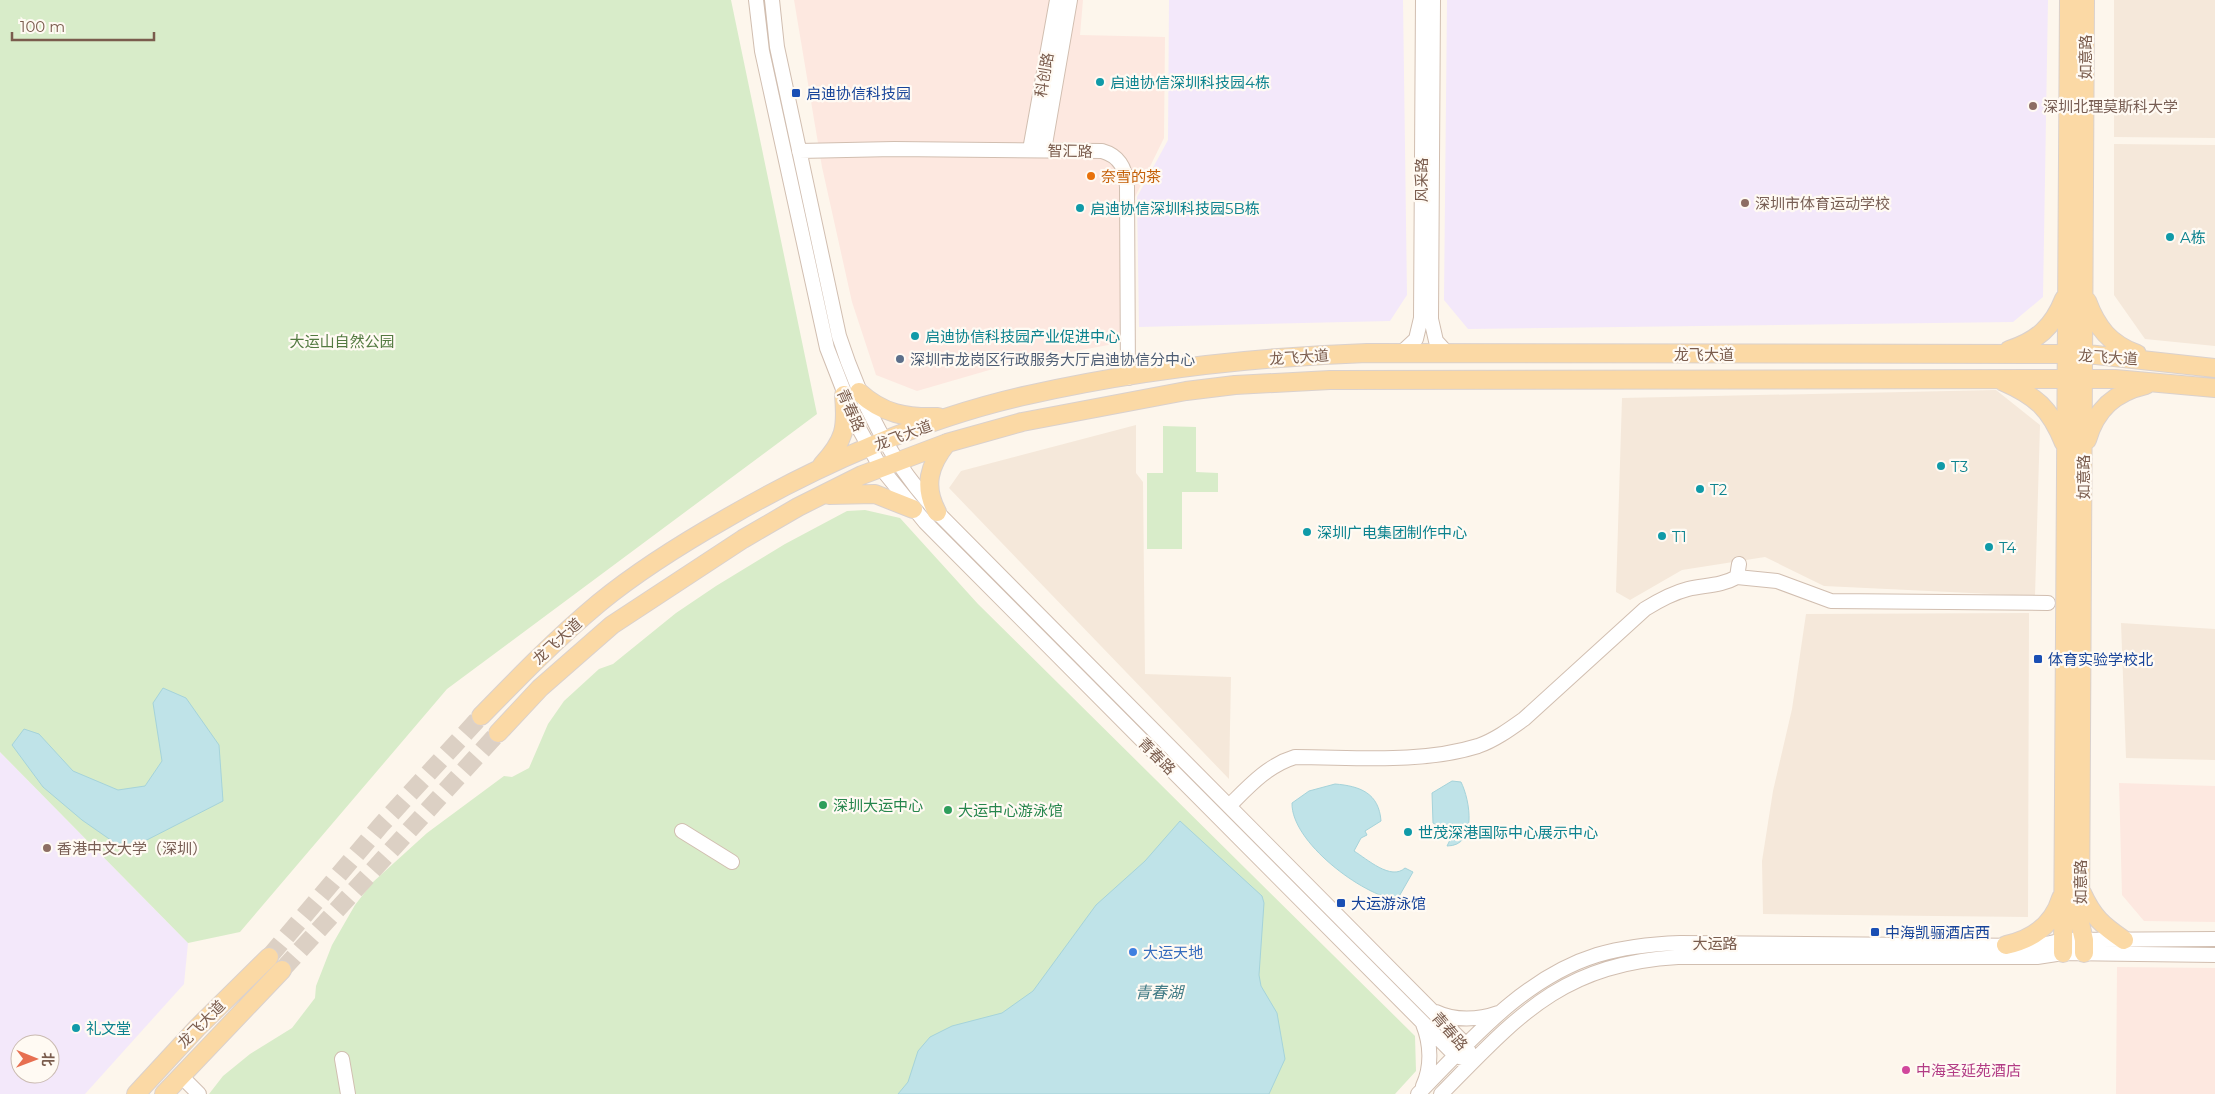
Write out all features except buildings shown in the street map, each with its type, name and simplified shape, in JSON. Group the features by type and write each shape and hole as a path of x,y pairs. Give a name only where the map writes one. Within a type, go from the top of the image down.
{"main road":[{"name":"如意路","path":"2063,947 2072,890 2083,455 2075,379 2075,292 2068,0"},
{"name":"如意路","path":"2075,292 2085,0"},
{"path":"1994,354 2027,345 2042,335 2075,292 2090,311 2106,337 2118,346 2156,361"},
{"name":"龙飞大道","path":"481,716 524,671 568,630 636,575 699,534 777,488 818,468 876,444 953,417 1026,395 1192,367 1269,358 1401,353 2075,354 2215,368"},
{"path":"1997,378 2020,389 2047,409 2066,448"},
{"name":"龙飞大道","path":"498,732 540,688 612,625 743,539 821,495 890,465 947,443 1022,422 1186,392 1268,382 1330,380 1997,378 2075,379 2215,388"},
{"name":"如意路","path":"2075,379 2066,448 2072,890 2084,947"},
{"path":"2083,455 2097,416 2107,402 2128,391 2159,383"},
{"path":"818,468 838,446 843,436 845,414 851,394 898,415 953,417"},
{"path":"937,512 930,492 930,474 937,456 947,443"},
{"path":"821,495 875,494 913,509"},
{"path":"2006,946 2023,941 2044,928 2059,905 2072,890 2089,908 2100,924 2124,940"},
{"name":"龙飞大道","path":"136,1094 197,1028 269,957"},
{"name":"龙飞大道","path":"164,1094 282,970"}],"street":[{"name":"青春路","path":"756,0 762,51 821,326 851,394 876,444 890,465 913,509 1456,1056 1473,1061"},
{"name":"青春路","path":"772,0 778,47 799,152 851,394"},
{"name":"科创路","path":"1037,150 1057,0"},
{"path":"1037,150 1070,0"},
{"name":"风采路","path":"1401,353 1416,339 1421,318 1423,0"},
{"name":"风采路","path":"1433,0 1431,319 1436,342 1448,354"},
{"name":"智汇路","path":"799,152 1102,151 1116,158 1125,170 1127,187 1128,378"},
{"name":"青春路","path":"890,465 913,484 937,512 1466,1045 1473,1061"},
{"path":"1229,806 1262,774 1280,761 1296,757 1420,756 1445,754 1479,746 1504,734 1524,719 1645,609 1664,597 1685,589 1725,584 1738,570 1777,581 1831,602 2048,603"},
{"path":"682,831 732,862"},
{"path":"2084,947 2124,940 2215,939"},
{"name":"大运路","path":"1418,1094 1501,1012 1544,980 1570,966 1596,956 1652,944 2084,947"},
{"name":"大运路","path":"1441,1094 1473,1061 1536,1003 1582,977 1629,962 1678,957 2037,956 2063,947"},
{"path":"2084,947 2215,955"},
{"path":"1432,1011 1449,1017 1467,1018 1501,1012"},
{"path":"1418,1094 1424,1084 1429,1064 1428,1042 1422,1022"},
{"path":"342,1059 348,1094"},
{"path":"181,1076 200,1094"}],"shaded area":[{"path":"794,0 1083,0 1080,35 1165,37 1164,138 1135,197 1135,340 1017,362 917,391 876,375 852,302 822,167"},
{"path":"1169,0 1403,0 1407,295 1390,321 1139,327 1137,197 1168,140"},
{"name":"深圳市体育运动学校","path":"1447,0 2048,0 2043,297 2013,322 1468,329 1444,300"},
{"path":"2114,0 2215,0 2215,138 2114,137"},
{"path":"2114,144 2215,145 2215,346 2145,339 2114,295"},
{"path":"1996,390 2040,425 2035,596 1824,586 1765,557 1682,570 1630,600 1616,592 1622,398"},
{"path":"1136,425 1136,473 1143,482 1145,674 1231,677 1229,779 949,488 961,471"},
{"path":"2029,613 2028,917 1763,914 1762,861 1773,791 1792,709 1806,614"},
{"path":"2121,623 2215,629 2215,760 2126,758"},
{"name":"香港中文大学（深圳）","path":"0,752 188,943 184,984 85,1094 0,1094"},
{"path":"2119,783 2215,786 2215,922 2144,921 2122,895"},
{"path":"2117,967 2215,968 2215,1094 2116,1094"}],"green space":[{"name":"大运山自然公园","path":"0,0 731,0 817,414 447,689 240,932 188,943 0,752"},
{"path":"1163,426 1196,427 1196,472 1218,473 1218,492 1182,492 1182,549 1147,549 1147,473 1163,473"},
{"name":"深圳大运中心","path":"865,510 900,518 978,604 1415,1036 1416,1071 1395,1094 209,1094 223,1076 250,1054 292,1028 315,998 316,986 332,945 355,905 373,882 427,833 504,776 512,777 529,768 548,724 564,701 599,669 613,664 676,613 785,544 847,511"}],"water":[{"path":"163,688 186,698 219,745 223,801 139,844 115,843 82,820 43,787 12,745 24,729 39,734 73,771 118,790 145,786 162,761 153,703"},
{"path":"1452,781 1461,782 1467,800 1469,821 1464,839 1457,844 1447,846 1453,834 1433,823 1432,793"},
{"path":"1335,784 1360,789 1367,793 1379,811 1381,821 1365,831 1367,835 1361,838 1354,851 1386,870 1393,872 1405,868 1413,872 1397,900 1382,896 1348,877 1316,850 1303,834 1295,818 1292,803 1309,791"},
{"name":"青春湖","path":"1180,821 1262,896 1264,903 1259,975 1261,986 1277,1013 1285,1059 1269,1094 898,1094 908,1082 918,1051 930,1037 952,1026 1002,1013 1033,991 1096,905 1145,861"}],"tunnel":[{"path":"269,957 381,825 481,716"},
{"path":"282,970 498,733"}],"place":[{"name":"启迪协信深圳科技园4栋","path":"1100,82"},
{"name":"启迪协信科技园","path":"796,93"},
{"name":"深圳北理莫斯科大学","path":"2033,106"},
{"name":"奈雪的茶","path":"1091,176"},
{"name":"深圳市体育运动学校","path":"1745,203"},
{"name":"启迪协信深圳科技园5B栋","path":"1080,208"},
{"name":"A栋","path":"2170,237"},
{"name":"启迪协信科技园产业促进中心","path":"915,336"},
{"name":"深圳市龙岗区行政服务大厅启迪协信分中心","path":"900,359"},
{"name":"T3","path":"1941,466"},
{"name":"T2","path":"1700,489"},
{"name":"深圳广电集团制作中心","path":"1307,532"},
{"name":"T1","path":"1662,536"},
{"name":"T4","path":"1989,547"},
{"name":"体育实验学校北","path":"2038,659"},
{"name":"深圳大运中心","path":"823,805"},
{"name":"大运中心游泳馆","path":"948,810"},
{"name":"世茂深港国际中心展示中心","path":"1408,832"},
{"name":"香港中文大学（深圳）","path":"47,848"},
{"name":"大运游泳馆","path":"1341,903"},
{"name":"中海凯骊酒店西","path":"1875,932"},
{"name":"大运天地","path":"1133,952"},
{"name":"礼文堂","path":"76,1028"},
{"name":"中海圣延苑酒店","path":"1906,1070"}]}
